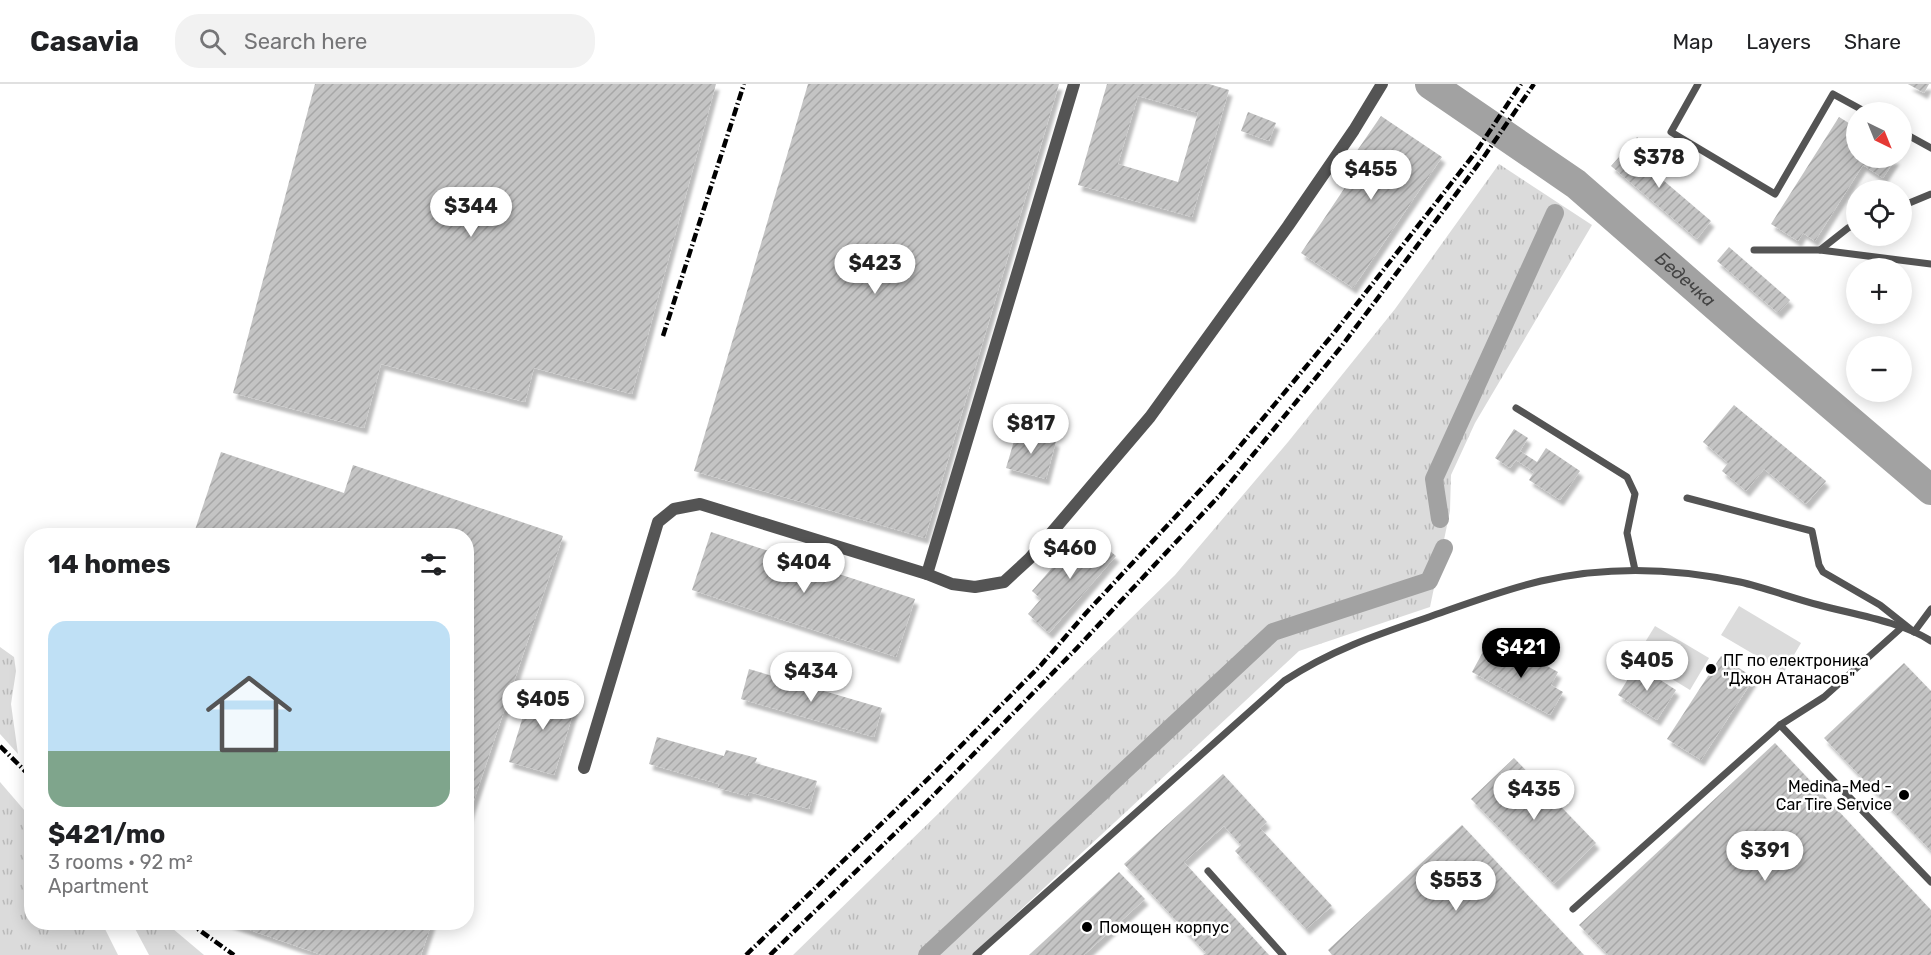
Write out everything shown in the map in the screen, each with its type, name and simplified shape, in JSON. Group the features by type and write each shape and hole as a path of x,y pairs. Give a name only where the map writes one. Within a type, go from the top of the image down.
{"street":[{"path":"927,574 1074,84"},
{"path":"584,768 658,522 674,509 700,504 927,574 952,584 975,587 1004,582 1030,558 1163,399 1288,226 1354,130 1382,84"}],"lane":[{"path":"1698,84 1671,132 1775,194 1833,94 1848,102"},
{"path":"1912,138 1931,148"},
{"path":"1912,202 1931,194"},
{"path":"1820,250 1846,230"},
{"path":"1754,250 1820,250 1931,264"},
{"path":"1516,408 1627,477 1635,494 1627,533 1635,570"},
{"path":"1688,498 1812,531 1819,565 1823,572 1886,609 1914,632"},
{"path":"976,955 1284,681 1308,665 1346,646 1506,590 1560,577 1635,570 1687,574 1740,582 1901,628 1931,640"},
{"path":"1914,632 1931,609"},
{"path":"1573,909 1780,725 1824,697 1901,628"},
{"path":"1780,725 1931,882"},
{"path":"1208,871 1283,955"}],"green space":[{"path":"1499,164 1592,225 1475,423 1451,475 1450,511 1430,607 1299,651 972,955 793,955 942,810 1065,683 1175,575 1288,442 1395,309"},
{"path":"1739,606 1801,643 1784,672 1721,635"},
{"path":"1655,626 1709,658 1690,690 1636,657"},
{"path":"0,647 14,657 16,671 11,704 18,754 0,734"},
{"path":"0,782 24,810 24,930 106,930 118,955 0,955"},
{"path":"136,930 174,930 204,955 149,955"}],"building":[{"path":"315,84 716,84 632,394 534,368 525,402 381,364 364,428 233,393"},
{"path":"808,84 1059,84 925,538 694,471"},
{"path":"1107,84 1209,84 1229,90 1192,217 1078,185","holes":["1138,96 1198,113 1178,182 1118,164"]},
{"path":"1908,84 1929,84 1924,93"},
{"path":"1248,112 1276,123 1269,141 1241,131"},
{"path":"1381,116 1442,157 1353,288 1301,253 1350,180 1341,174"},
{"path":"1839,117 1846,121 1846,168 1861,168 1854,180 1846,180 1846,192 1815,241 1803,233 1798,241 1771,224"},
{"path":"1637,137 1653,151 1643,163 1711,221 1697,239 1611,166"},
{"path":"1868,168 1890,168 1883,178"},
{"path":"1729,247 1790,300 1778,313 1717,261"},
{"path":"1734,405 1826,481 1806,504 1764,469 1746,491 1722,471 1728,463 1703,442"},
{"path":"1514,429 1528,438 1520,451 1537,462 1546,448 1580,471 1560,500 1529,480 1534,472 1516,460 1510,468 1495,458"},
{"path":"1017,431 1056,441 1046,479 1006,468"},
{"path":"221,452 344,493 353,465 563,536 474,800 474,528 196,528"},
{"path":"1085,530 1116,556 1049,633 1028,614 1041,599 1032,591"},
{"path":"711,532 915,599 896,657 692,590"},
{"path":"1485,648 1518,666 1525,654 1558,672 1551,685 1563,692 1550,715 1472,672"},
{"path":"1721,656 1754,678 1701,760 1667,739"},
{"name":"Medina-Med - Car Tire Service","path":"1904,663 1931,691 1931,851 1824,738"},
{"path":"1637,665 1676,690 1657,720 1618,695"},
{"path":"749,669 882,708 874,737 741,699"},
{"path":"532,687 577,701 554,775 509,762"},
{"path":"657,737 724,756 726,750 757,758 755,763 817,781 809,809 749,792 748,796 718,788 719,784 649,764"},
{"path":"1775,743 1931,910 1931,955 1608,955 1579,925"},
{"path":"1514,758 1596,843 1554,884 1471,799"},
{"path":"1223,774 1267,822 1260,828 1332,906 1306,929 1235,851 1241,845 1224,826 1184,862 1269,955 1203,955 1206,953 1124,864"},
{"path":"1462,825 1584,955 1332,955 1328,950"},
{"name":"Помощен корпус","path":"1119,872 1145,899 1084,955 1029,955"},
{"path":"250,930 429,930 421,955 322,955"}],"waterway":[{"name":"Бедечка","path":"1430,84 1576,184 1931,490"},
{"path":"1440,519 1434,479 1555,213"},
{"path":"927,955 1273,632 1429,581 1444,548"}],"railway":[{"path":"663,336 744,84"},
{"path":"746,955 938,769 1041,665 1086,613 1230,458 1334,333 1475,153 1521,84"},
{"path":"770,955 921,808 1076,649 1220,495 1341,347 1483,158 1534,84"},
{"path":"0,746 24,770"},
{"path":"199,930 234,955"}],"place":[{"name":"ПГ по електроника \"Джон Атанасов\"","path":"1711,669"},
{"name":"Medina-Med - Car Tire Service","path":"1904,795"},
{"name":"Помощен корпус","path":"1087,927"}]}
